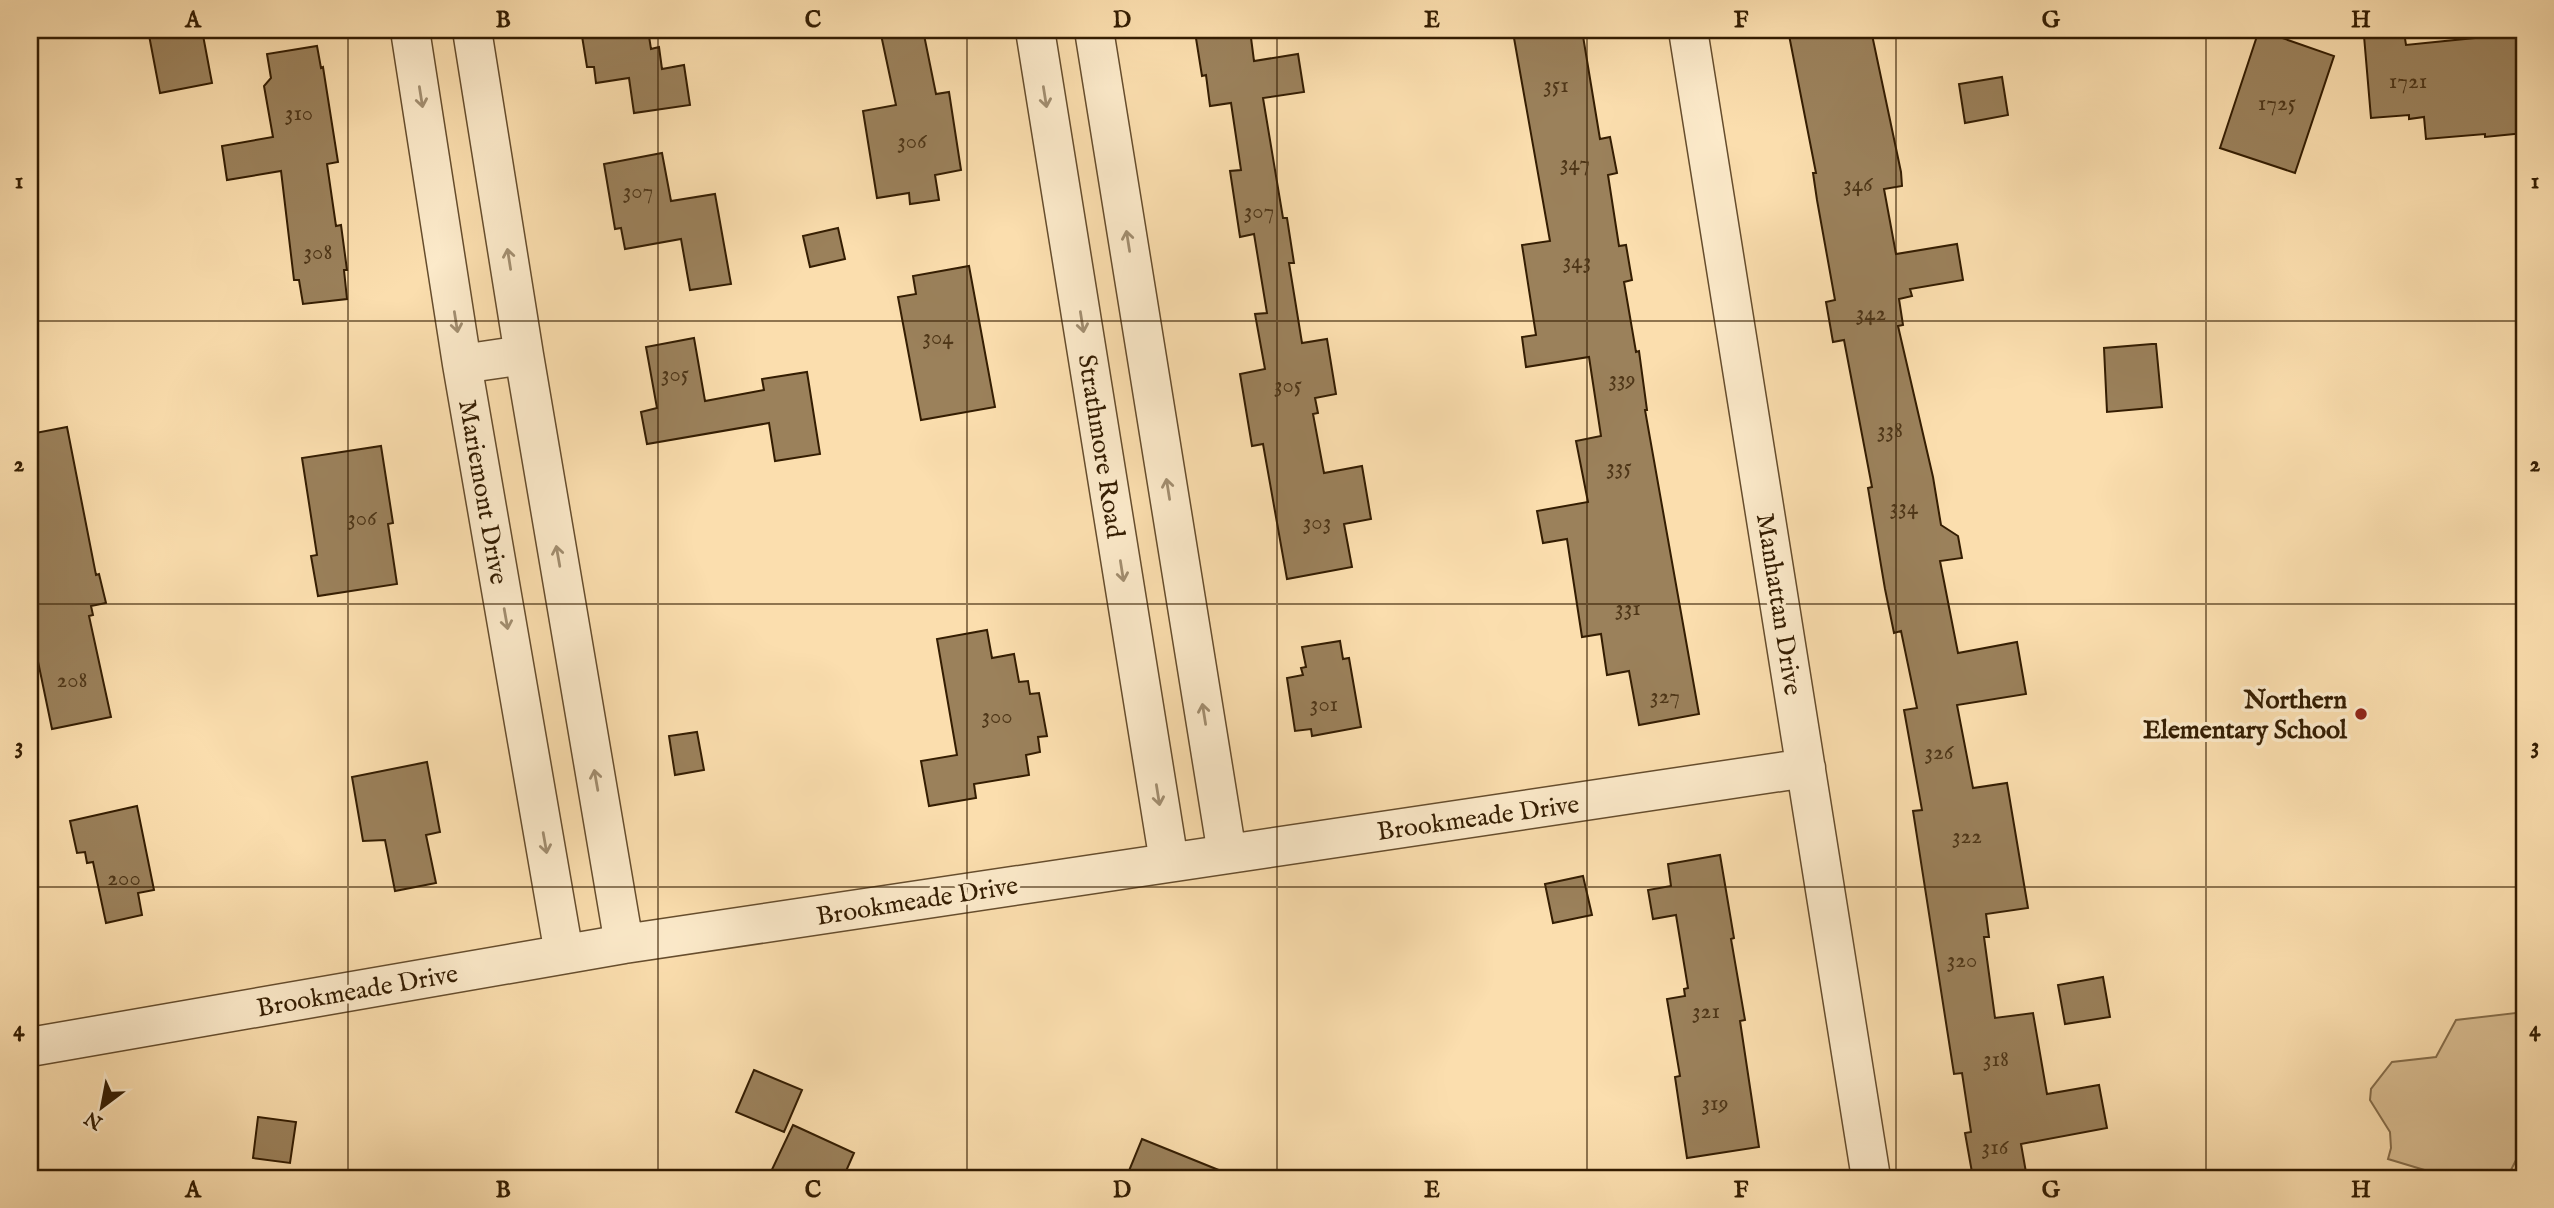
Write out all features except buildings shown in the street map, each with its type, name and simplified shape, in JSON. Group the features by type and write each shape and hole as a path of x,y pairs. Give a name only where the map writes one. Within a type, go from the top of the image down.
{"street":[{"name":"Mariemont Drive","path":"410,30 462,363 564,954"},
{"path":"472,30 624,944"},
{"name":"Strathmore Road","path":"1035,30 1169,862"},
{"path":"1094,30 1227,854"},
{"name":"Manhattan Drive","path":"1688,30 1871,1178"},
{"path":"462,363 524,355"},
{"name":"Brookmeade Drive","path":"30,1047 624,944 1807,768"}],"shaded area":[{"path":"2524,1012 2524,1160 2516,1160 2507,1178 2451,1178 2388,1159 2391,1148 2390,1132 2370,1100 2371,1089 2392,1062 2436,1057 2456,1020"}],"place":[{"name":"Northern Elementary School","path":"2361,714"}]}
